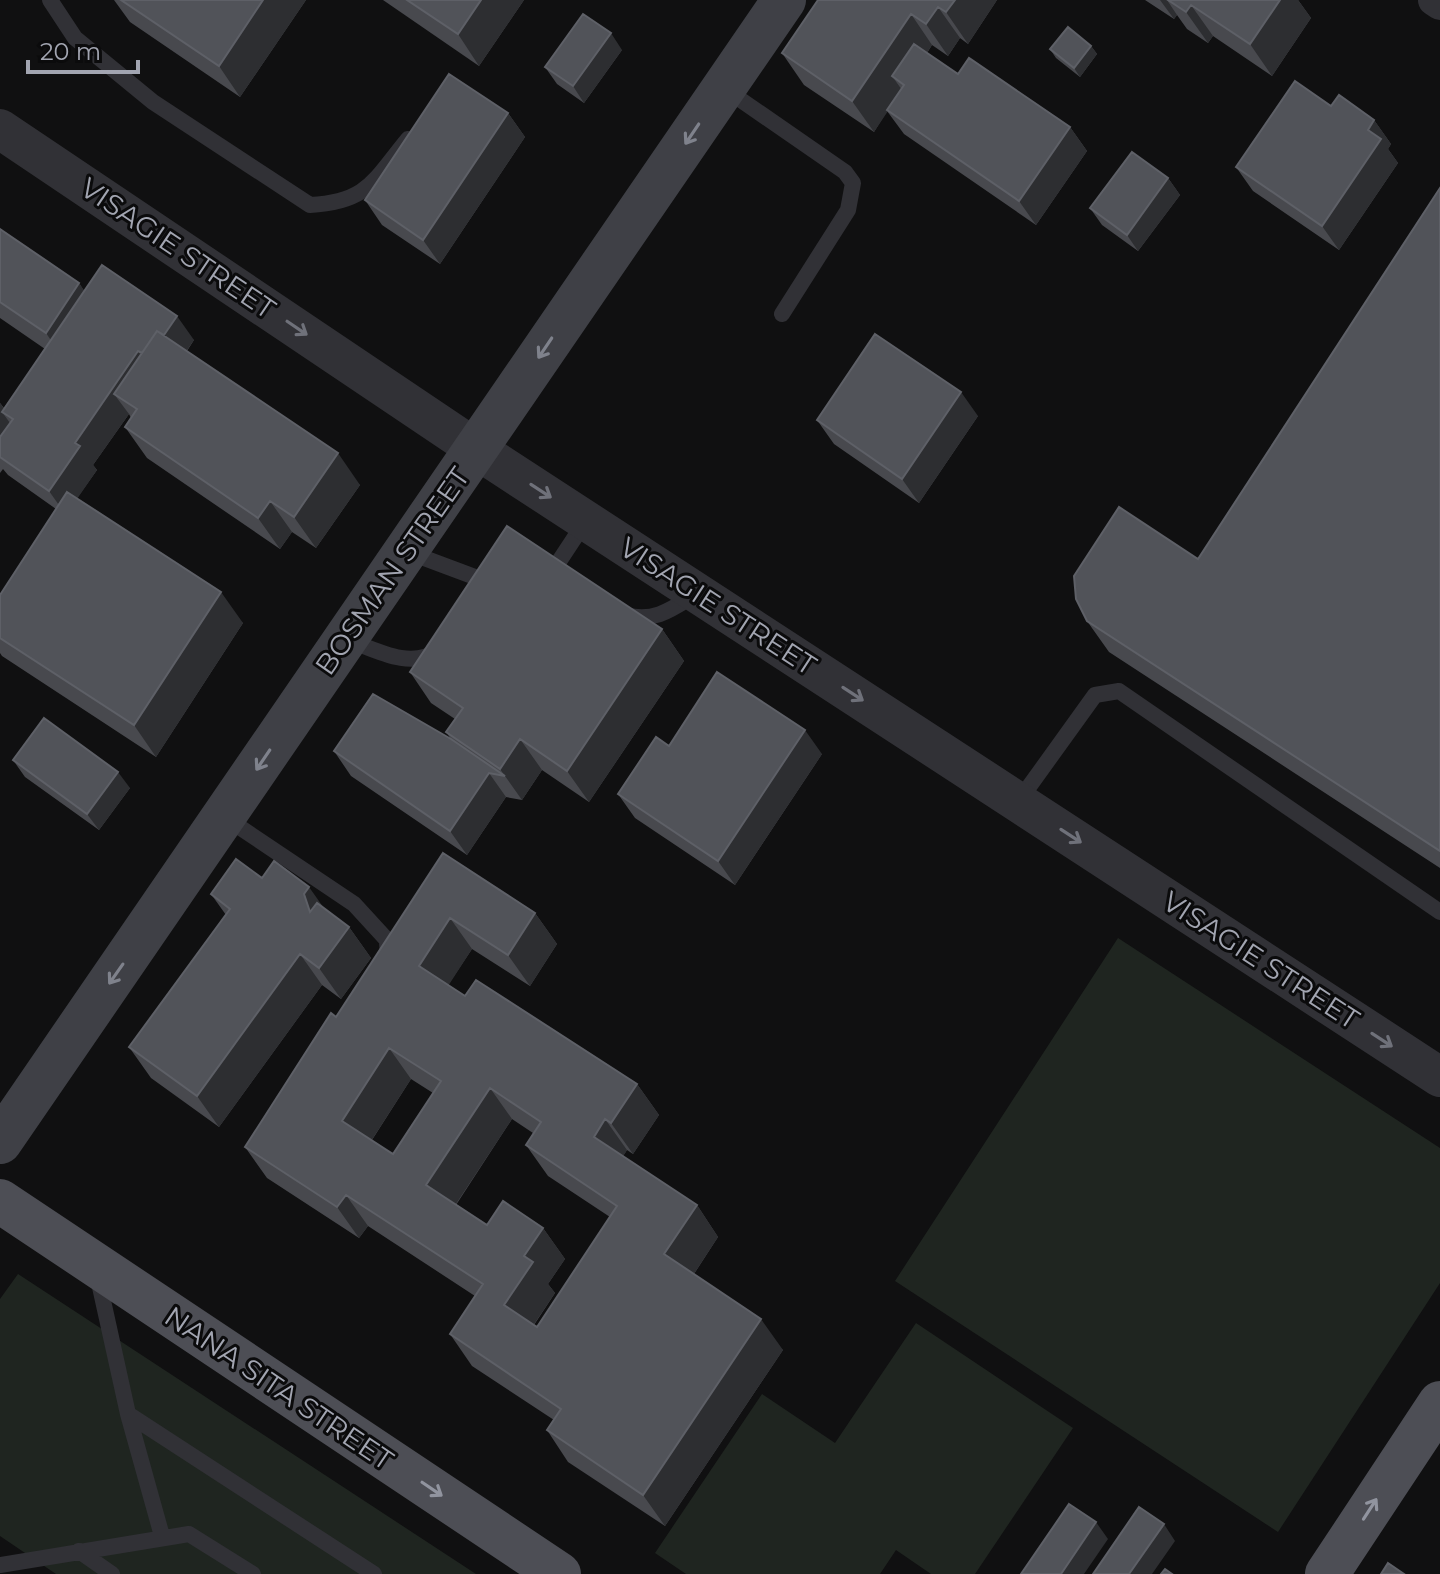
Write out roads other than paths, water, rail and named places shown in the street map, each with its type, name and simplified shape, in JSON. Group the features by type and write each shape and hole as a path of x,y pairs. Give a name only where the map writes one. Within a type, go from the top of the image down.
{"main road":[{"name":"BOSMAN STREET","path":"0,1142 784,0"},
{"name":"NANA SITA STREET","path":"0,1201 559,1574"},
{"path":"1327,1574 1440,1403"}],"street":[{"path":"1434,0 1440,4"},
{"name":"VISAGIE STREET","path":"0,129 476,449 1440,1077"}],"lane":[{"path":"50,0 75,38 153,102 310,205 338,203 363,194 419,126"},
{"path":"724,88 845,172 853,183 848,210 782,314"},
{"path":"552,572 586,520"},
{"path":"406,551 485,589 508,585"},
{"path":"609,611 638,618 663,615 697,593"},
{"path":"345,639 400,659 423,659 444,646 453,633"},
{"path":"1018,802 1095,695 1119,691 1440,912"},
{"path":"224,817 354,904 372,920 387,940 389,959 383,976"},
{"path":"96,1265 128,1414 162,1536"},
{"path":"128,1414 374,1574"},
{"path":"0,1565 189,1534 253,1574"},
{"path":"79,1551 112,1574"}]}
